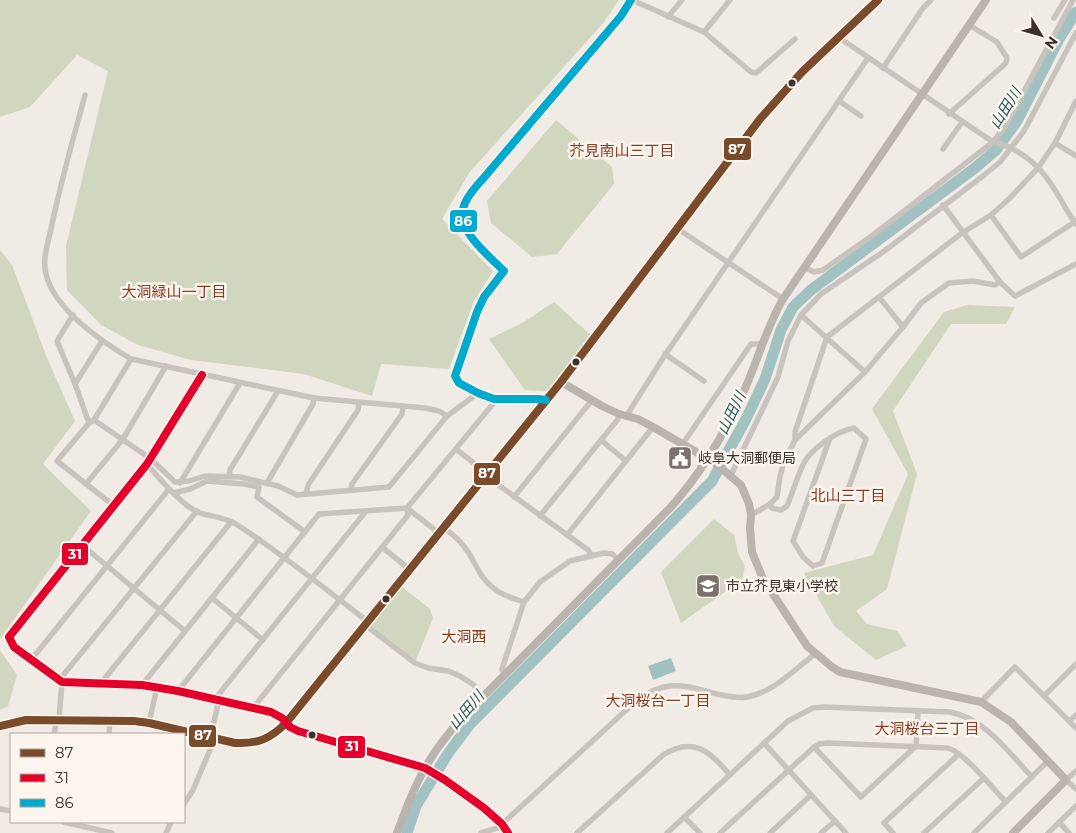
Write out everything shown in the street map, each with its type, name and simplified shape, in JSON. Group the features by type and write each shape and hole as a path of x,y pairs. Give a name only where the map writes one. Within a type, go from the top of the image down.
{"street":[{"path":"546,400 494,399 458,383 456,376 477,312 484,298 504,271 470,236 464,225 462,210 469,197 621,16 632,0 704,32 751,72 756,73 795,39"},
{"path":"668,17 682,0"},
{"path":"704,32 730,0"},
{"path":"0,726 26,720 110,720 149,723 213,738 249,744 263,740 276,732 286,723 561,382 760,118 802,72 878,0"},
{"path":"883,68 923,8 931,0"},
{"path":"398,833 414,790 429,770 432,755 456,724 671,507 712,461 724,431 745,390 771,320 783,299 986,0"},
{"path":"1054,18 1065,0"},
{"path":"804,267 814,272 823,270 873,235 995,142 1011,116 1059,23 1073,0"},
{"path":"949,114 1006,63 1007,58 997,42 970,25"},
{"path":"728,473 778,377 788,341 801,315 821,294 883,252 983,176 1024,131 1076,35"},
{"path":"840,36 844,41 949,114 995,142 1010,147 1038,168 1050,182 1076,222 1021,257 991,215"},
{"path":"540,516 618,419 628,411 868,58"},
{"path":"85,95 54,211 45,256 46,274 59,300 102,341 131,359 278,392 314,398 439,411 447,416"},
{"path":"839,101 861,116"},
{"path":"795,440 795,432 827,337 962,233 991,215 1010,198 1038,168 1055,143 1076,101"},
{"path":"1070,116 1076,119"},
{"path":"943,150 962,122"},
{"path":"1055,143 1076,156"},
{"path":"944,205 962,233 1000,282 1015,296 1076,264"},
{"path":"678,229 783,299"},
{"path":"751,514 770,504 777,497 784,462 795,440 865,372 922,303 948,283 973,281 995,285 1000,282"},
{"path":"879,296 903,327"},
{"path":"73,314 57,342 92,421 123,439 175,482 180,483 205,476 229,476 278,486 297,495 389,487 447,416 478,393"},
{"path":"801,315 865,372"},
{"path":"75,384 102,341"},
{"path":"682,445 751,344 761,344"},
{"path":"665,354 704,381"},
{"path":"113,505 57,461 92,421 131,359"},
{"path":"86,484 123,439 166,366"},
{"path":"202,375 149,461 8,637 14,647 61,680 157,687 271,712 298,730 429,770 484,808 505,828"},
{"path":"561,382 592,400 653,428 712,461 741,485 751,514 752,552 756,566 800,638 815,654 840,672 980,702 1011,722 1076,789"},
{"path":"180,483 240,383"},
{"path":"229,476 230,470 278,392"},
{"path":"267,483 313,404 314,398"},
{"path":"253,708 408,515 407,508 492,404 494,399"},
{"path":"514,497 592,400"},
{"path":"306,494 308,486 358,410 359,403"},
{"path":"351,490 352,484 402,414 403,407"},
{"path":"567,535 653,428"},
{"path":"770,504 772,508 781,510 787,506 804,462 830,438 844,430 854,428 866,439 822,563 813,566 803,557 793,541 830,438"},
{"path":"601,440 626,461"},
{"path":"456,449 484,470 486,476 588,550 592,556"},
{"path":"149,461 172,491 197,511 215,515 231,522 258,539 364,619 368,627 415,663 428,668 448,670 474,685 483,696"},
{"path":"31,660 107,566 172,491 190,489 207,481 259,487 257,497 305,532"},
{"path":"178,691 319,514 407,508 459,539 480,574 492,587 504,596 524,602"},
{"path":"54,733 58,719 61,680 197,511"},
{"path":"185,802 193,790 213,738 217,700 366,511"},
{"path":"101,683 231,522"},
{"path":"142,685 258,539"},
{"path":"82,545 185,631"},
{"path":"382,547 409,569"},
{"path":"504,676 502,669 524,602 540,582 570,561 604,553 612,554 619,560"},
{"path":"212,598 263,640"},
{"path":"481,833 505,828 635,702 654,689 671,685 684,685 732,697 745,697 768,689 815,654"},
{"path":"1044,696 1076,664"},
{"path":"980,702 1015,667 1076,728"},
{"path":"149,723 157,687"},
{"path":"667,833 788,721 813,708 950,712 962,714 984,727 1032,777"},
{"path":"814,747 861,797 916,746 918,711"},
{"path":"1069,721 1076,715"},
{"path":"109,733 110,720"},
{"path":"764,743 846,833"},
{"path":"720,833 814,747 819,744 828,743 948,748 959,754 1006,802"},
{"path":"577,833 663,755 679,746 692,746 703,750 718,761 730,775"},
{"path":"893,833 884,823 959,754"},
{"path":"974,833 1048,761"},
{"path":"1013,833 1076,771"},
{"path":"924,833 983,779"},
{"path":"770,833 812,795"},
{"path":"1048,833 1076,806"},
{"path":"684,817 700,833"},
{"path":"821,833 835,821"},
{"path":"1059,822 1070,833"},
{"path":"68,823 112,833"},
{"path":"95,829 97,823"}],"green space":[{"path":"0,0 619,0 604,22 469,173 442,219 493,271 474,301 449,369 381,364 372,396 304,374 191,360 138,345 101,325 67,290 66,246 108,71 77,55 30,107 0,117"},
{"path":"556,120 612,167 614,184 557,254 532,257 491,223 487,201"},
{"path":"0,250 12,265 47,358 75,421 43,464 91,511 0,639"},
{"path":"554,302 592,336 548,391 525,390 489,339 522,323"},
{"path":"967,305 1015,307 1006,324 951,324 893,411 917,474 887,589 856,611 867,624 897,631 907,646 876,660 834,626 804,573 873,555 908,474 872,409 944,312"},
{"path":"714,519 734,535 738,553 745,566 742,580 681,623 661,572"},
{"path":"402,587 430,609 433,618 416,660 370,625"},
{"path":"0,650 17,675 8,706 0,710"}],"water":[{"path":"671,658 676,671 653,680 648,666"}],"waterway":[{"name":"山田川","path":"407,833 416,806 447,755 470,724 712,481 746,419 765,379 781,330 793,307 811,290 975,168 996,150 1017,121 1059,39 1076,12"}],"transit line":[{"name":"86","path":"546,400 494,399 459,383 455,376 477,312 484,297 504,271 483,251 469,234 462,217 463,209 473,191 621,16 631,0"},
{"name":"87","path":"0,726 26,720 134,721 235,743 257,741 269,737 280,728 286,723 561,382 760,119 802,72 878,0"},
{"name":"31","path":"202,375 147,464 9,637 14,647 62,682 142,685 178,691 271,712 298,731 425,768 484,808 502,824 508,833"}],"place":[{"name":"岐阜大洞郵便局","path":"680,458"},
{"name":"市立芥見東小学校","path":"708,586"}],"district":[{"name":"芥見南山三丁目","path":"622,150"},
{"name":"大洞緑山一丁目","path":"174,291"},
{"name":"北山三丁目","path":"848,495"},
{"name":"大洞西","path":"464,636"},
{"name":"大洞桜台一丁目","path":"658,700"},
{"name":"大洞桜台三丁目","path":"927,728"}]}
